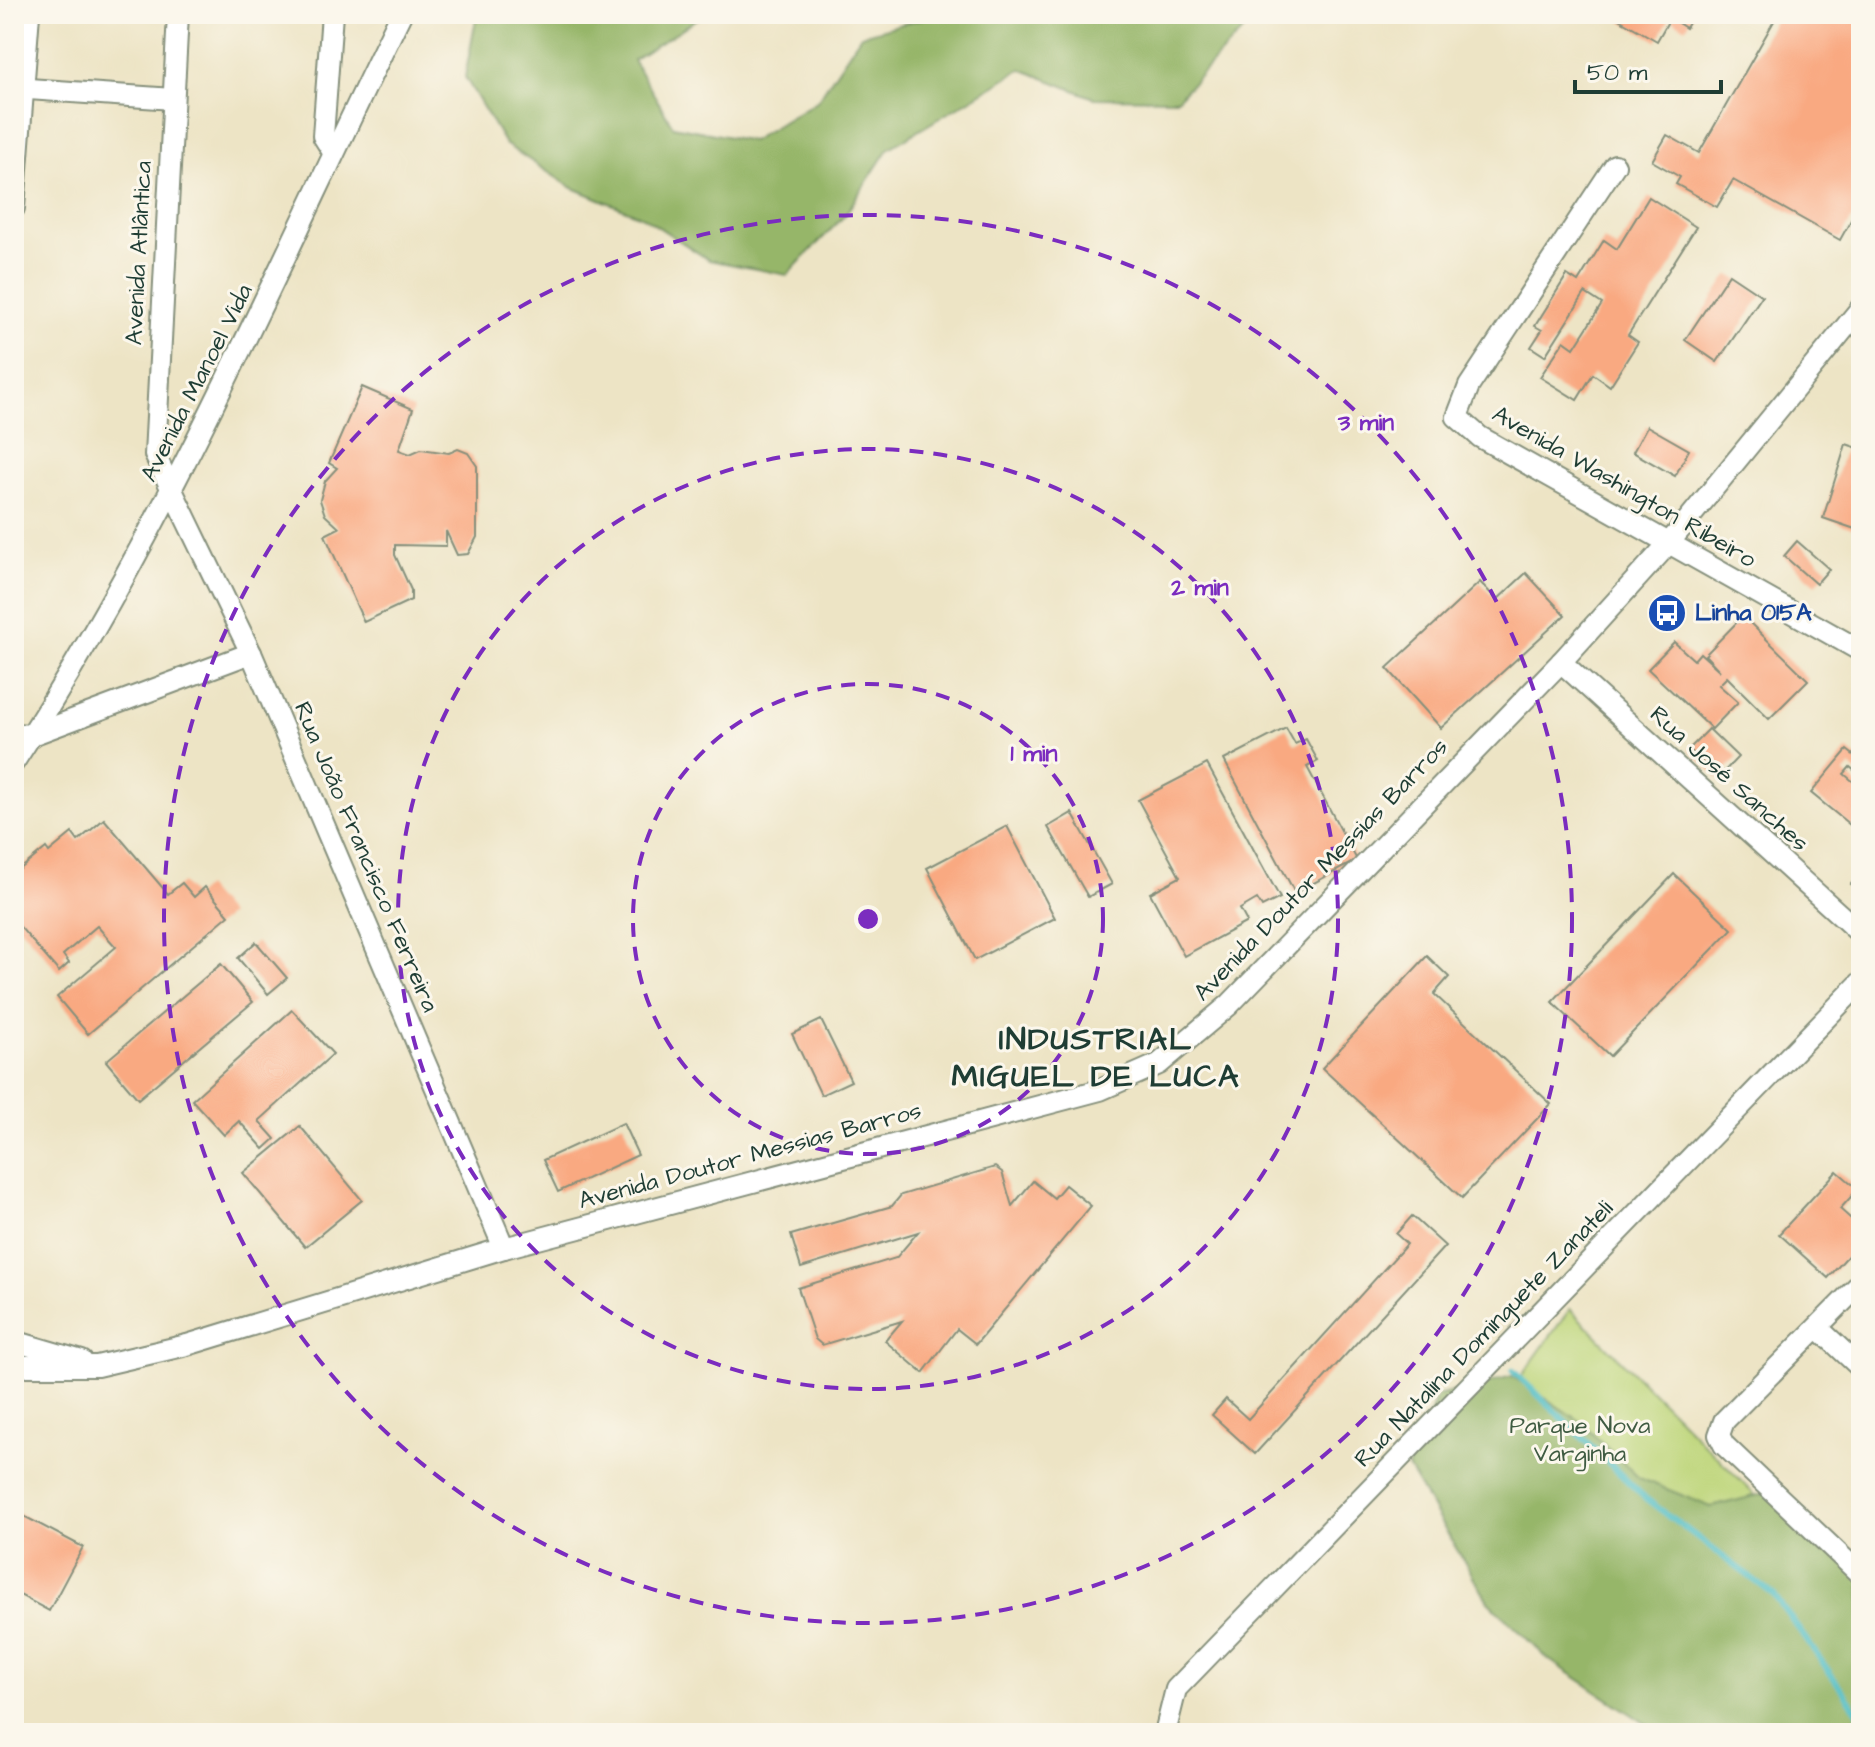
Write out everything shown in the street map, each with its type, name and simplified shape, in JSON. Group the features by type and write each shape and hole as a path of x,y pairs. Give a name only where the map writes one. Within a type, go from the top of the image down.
{"street":[{"path":"14,208 18,88 29,14"},
{"name":"Avenida Atlântica","path":"173,490 155,455 178,14"},
{"path":"332,14 323,136 333,152"},
{"name":"Avenida Manoel Vida","path":"14,762 23,734 173,490 273,289 333,152 401,14"},
{"path":"18,88 173,99"},
{"name":"Avenida Washington Ribeiro","path":"1615,165 1469,386 1457,417 1480,437 1861,651"},
{"name":"Avenida Doutor Messias Barros","path":"14,1366 97,1366 187,1345 504,1248 1100,1090 1159,1064 1229,1005 1561,662 1669,543 1861,308"},
{"name":"Rua João Francisco Ferreira","path":"173,490 251,653 504,1248"},
{"path":"23,734 251,653"},
{"name":"Rua José Sanches","path":"1561,662 1861,934"},
{"name":"Rua Natalina Dominguete Zanateli","path":"1165,1733 1176,1689 1861,982"},
{"path":"1861,1283 1724,1421 1719,1435 1724,1445 1861,1575"},
{"path":"1818,1328 1861,1368"},
{"path":"14,1341 33,1344 97,1366"}],"green space":[{"path":"477,14 705,14 633,60 673,126 751,141 817,101 861,35 939,14 1259,14 1177,99 1094,98 1021,69 888,149 845,215 787,275 709,260 643,217 571,187 505,144 465,77"},
{"name":"Parque Nova Varginha","path":"1570,1309 1861,1602 1861,1733 1468,1450"},
{"name":"Parque Nova Varginha","path":"1512,1376 1578,1420 1639,1478 1711,1507 1766,1493 1861,1569 1861,1733 1660,1733 1548,1659 1488,1601 1408,1468 1437,1396"}],"building":[{"path":"1610,14 1694,14 1686,28 1670,18 1657,41"},
{"path":"1778,14 1843,14 1861,24 1861,202 1840,240 1733,180 1717,207 1676,184 1680,177 1652,161 1667,135 1699,153"},
{"path":"1649,197 1696,227 1628,335 1638,342 1610,386 1593,374 1577,400 1540,377 1564,341 1574,348 1602,304 1585,293 1545,356 1531,347 1542,330 1535,326 1567,275 1578,282 1604,240 1617,249"},
{"path":"1729,274 1762,296 1717,362 1685,340"},
{"path":"362,387 413,409 399,450 410,454 421,449 449,453 458,449 468,453 477,466 477,537 468,554 457,555 446,531 446,546 395,545 395,555 411,590 411,600 364,622 325,535 339,528 325,515 320,500 325,481 337,468 329,463"},
{"path":"1647,426 1689,450 1675,476 1633,452"},
{"path":"1846,444 1861,449 1861,531 1823,518"},
{"path":"1797,541 1829,569 1816,584 1784,556"},
{"path":"1526,573 1565,615 1441,728 1387,668 1480,582 1497,600"},
{"path":"1743,616 1808,680 1769,719 1727,677 1719,685 1738,702 1712,729 1648,669 1674,642 1694,660 1700,653 1720,671 1705,655"},
{"path":"1286,728 1295,744 1306,739 1318,761 1307,767 1357,860 1295,893 1224,760"},
{"path":"1709,729 1738,757 1718,778 1689,749"},
{"path":"1847,750 1861,761 1861,776 1850,767 1844,774 1861,788 1861,834 1811,793"},
{"path":"1207,764 1280,898 1262,907 1257,899 1240,909 1247,922 1184,956 1150,893 1180,877 1138,800"},
{"path":"1072,813 1112,884 1088,897 1048,827"},
{"path":"104,819 168,894 182,883 194,897 205,887 229,915 88,1034 57,997 116,947 97,926 63,955 69,963 59,972 14,920 14,874 46,848 49,852 72,833 78,841"},
{"path":"1007,826 1055,918 975,960 927,868"},
{"path":"1861,872 1861,892 1851,884"},
{"path":"1674,874 1732,929 1610,1056 1552,1002"},
{"path":"256,942 287,978 268,994 238,958"},
{"path":"1427,956 1449,977 1434,994 1551,1104 1462,1198 1322,1068"},
{"path":"221,964 253,1002 138,1099 106,1061"},
{"path":"292,1010 333,1054 259,1121 275,1139 264,1149 239,1121 224,1135 192,1100"},
{"path":"821,1020 851,1081 821,1095 792,1034"},
{"path":"623,1123 638,1155 558,1192 543,1160"},
{"path":"300,1126 362,1200 305,1247 243,1173"},
{"path":"995,1167 1002,1172 1012,1206 1033,1181 1054,1198 1065,1185 1091,1206 976,1344 957,1329 923,1373 885,1341 902,1321 822,1345 815,1339 798,1288 896,1258 918,1232 801,1268 791,1235 892,1206 901,1195"},
{"path":"1837,1171 1858,1189 1840,1209 1861,1228 1861,1241 1828,1278 1779,1234"},
{"path":"1412,1216 1445,1246 1255,1454 1212,1415 1226,1399 1248,1419 1407,1244 1396,1234"},
{"path":"18,1513 83,1547 49,1611 14,1592 14,1521"}],"waterway":[{"path":"1513,1371 1645,1498 1774,1595 1861,1716"}],"place":[{"name":"Linha 015A","path":"1667,613"}],"district":[{"name":"INDUSTRIAL MIGUEL DE LUCA","path":"1096,1058"}]}
